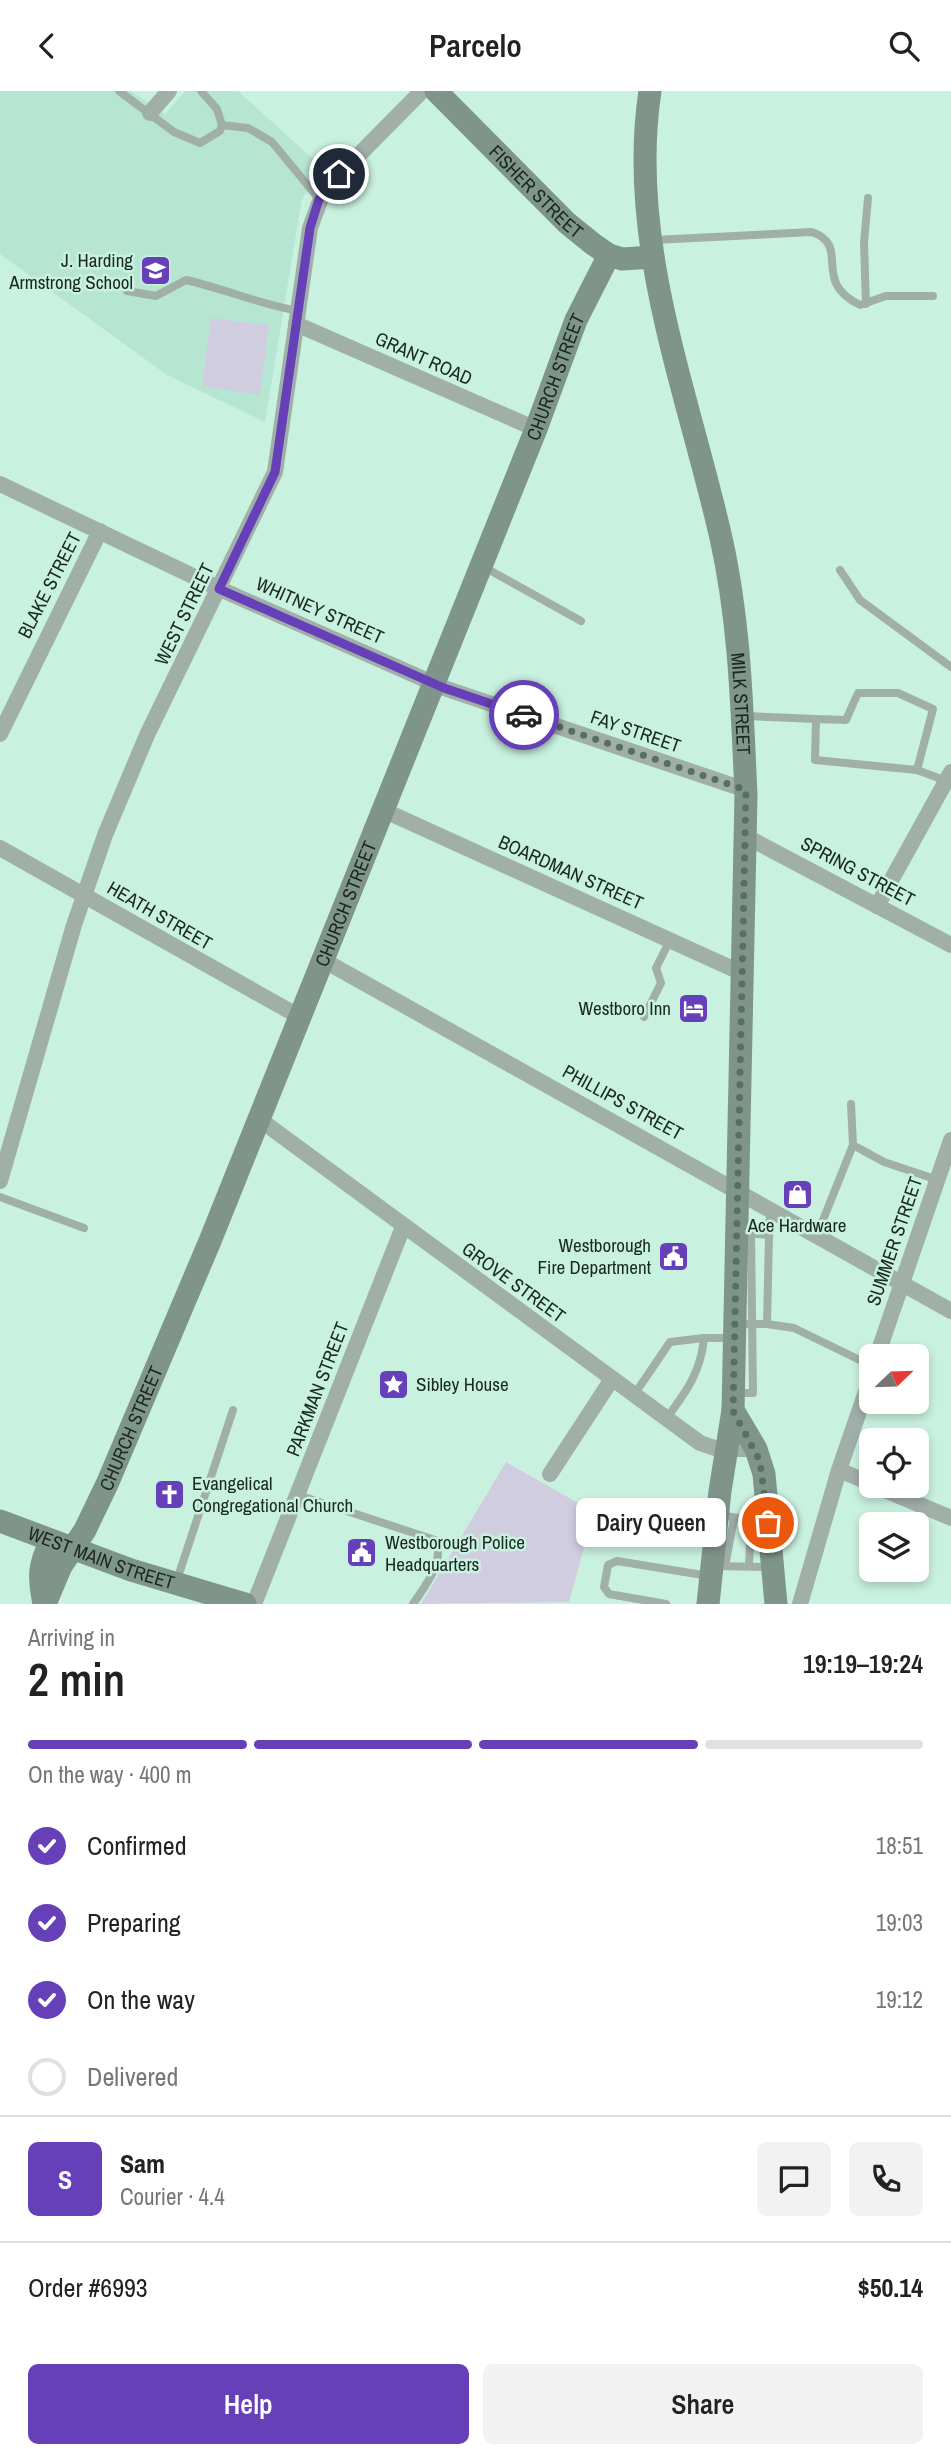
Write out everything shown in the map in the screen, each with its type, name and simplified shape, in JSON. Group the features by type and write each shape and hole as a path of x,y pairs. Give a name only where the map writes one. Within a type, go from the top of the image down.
{"main road":[{"name":"FISHER STREET","path":"436,91 567,223 609,254"},
{"name":"MILK STREET","path":"650,91 644,165 652,249 728,573 740,650 746,790 737,1189 744,1233 743,1283 728,1450 726,1516 708,1604"},
{"path":"609,254 622,259 652,249"},
{"name":"CHURCH STREET","path":"44,1604 61,1566 73,1549 108,1482 259,1119 536,429 576,320 609,254"},
{"path":"733,1402 756,1449 764,1474 760,1523 773,1567 776,1604"},
{"name":"WEST MAIN STREET","path":"0,1521 51,1542 245,1604"},
{"path":"44,1604 38,1575 41,1559 51,1542"},
{"name":"MILK STREET","path":"700,1604 715,1569"}],"street":[{"path":"150,113 170,91"},
{"name":"WEST STREET","path":"0,1181 84,895 105,835 147,735 275,472 310,228 319,199 346,166 422,91"},
{"name":"GRANT ROAD","path":"298,317 536,429"},
{"name":"WHITNEY STREET","path":"0,484 219,589 434,683"},
{"name":"BLAKE STREET","path":"0,734 100,531"},
{"name":"FAY STREET","path":"434,683 746,790"},
{"path":"877,906 949,776"},
{"name":"BOARDMAN STREET","path":"383,810 742,973"},
{"name":"SPRING STREET","path":"745,836 951,945"},
{"name":"HEATH STREET","path":"0,848 300,1017"},
{"name":"PHILLIPS STREET","path":"323,960 951,1311"},
{"name":"GROVE STREET","path":"259,1119 700,1443 728,1450 756,1449"},
{"name":"SUMMER STREET","path":"881,1344 951,1140"},
{"name":"PARKMAN STREET","path":"254,1604 403,1227"},
{"path":"550,1474 612,1379"},
{"path":"800,1604 859,1412"},
{"path":"839,1470 859,1479"},
{"path":"904,1498 951,1518"}],"lane":[{"path":"119,91 192,142 208,140 222,125"},
{"path":"201,91 217,109 222,125"},
{"path":"222,125 248,128 272,142 319,199"},
{"path":"866,304 863,243 868,198"},
{"path":"652,249 812,232 825,237 831,244 833,279 839,292 860,305 886,296 933,296"},
{"path":"127,291 156,296 186,280 227,289 252,302 298,317"},
{"path":"481,565 581,621"},
{"path":"841,570 860,600 951,667"},
{"path":"743,716 846,720 858,694 898,693 933,709 917,771"},
{"path":"816,719 815,760 949,776"},
{"path":"645,1017 661,983 656,968 670,940"},
{"path":"817,1235 853,1145 851,1104"},
{"path":"853,1145 884,1162 938,1180"},
{"path":"0,1197 84,1228"},
{"path":"767,1324 771,1208"},
{"path":"744,1233 769,1235"},
{"path":"743,1283 767,1283"},
{"path":"634,1395 670,1342 704,1338 767,1324 794,1328 859,1360"},
{"path":"666,1419 693,1384 702,1356 704,1338"},
{"path":"176,1584 233,1410"},
{"path":"298,1495 435,1540 439,1554 413,1604"},
{"path":"726,1516 760,1523 749,1566"},
{"path":"666,1604 609,1594 604,1587 608,1565 617,1561 715,1569 773,1567"}],"shaded area":[{"name":"J. Harding Armstrong School","path":"0,91 131,91 165,114 185,91 238,91 326,171 302,198 265,422 167,375 0,254"},
{"path":"211,318 269,325 260,395 202,386"},
{"path":"506,1462 594,1512 569,1602 421,1604"}],"way so far":[{"path":"524,715 746,790 733,1411 739,1425 756,1449 760,1461 764,1474 768,1523"}],"place":[{"name":"J. Harding Armstrong School","path":"156,271"},
{"name":"Westboro Inn","path":"694,1008"},
{"name":"Ace Hardware","path":"797,1194"},
{"name":"Westborough Fire Department","path":"674,1256"},
{"name":"Sibley House","path":"393,1384"},
{"name":"Evangelical Congregational Church","path":"169,1494"},
{"name":"Dairy Queen","path":"768,1523"},
{"name":"Westborough Police Headquarters","path":"362,1553"}],"route":[{"path":"339,174 319,199 310,228 287,384 284,426 275,472 219,589 444,688 524,715"}]}
